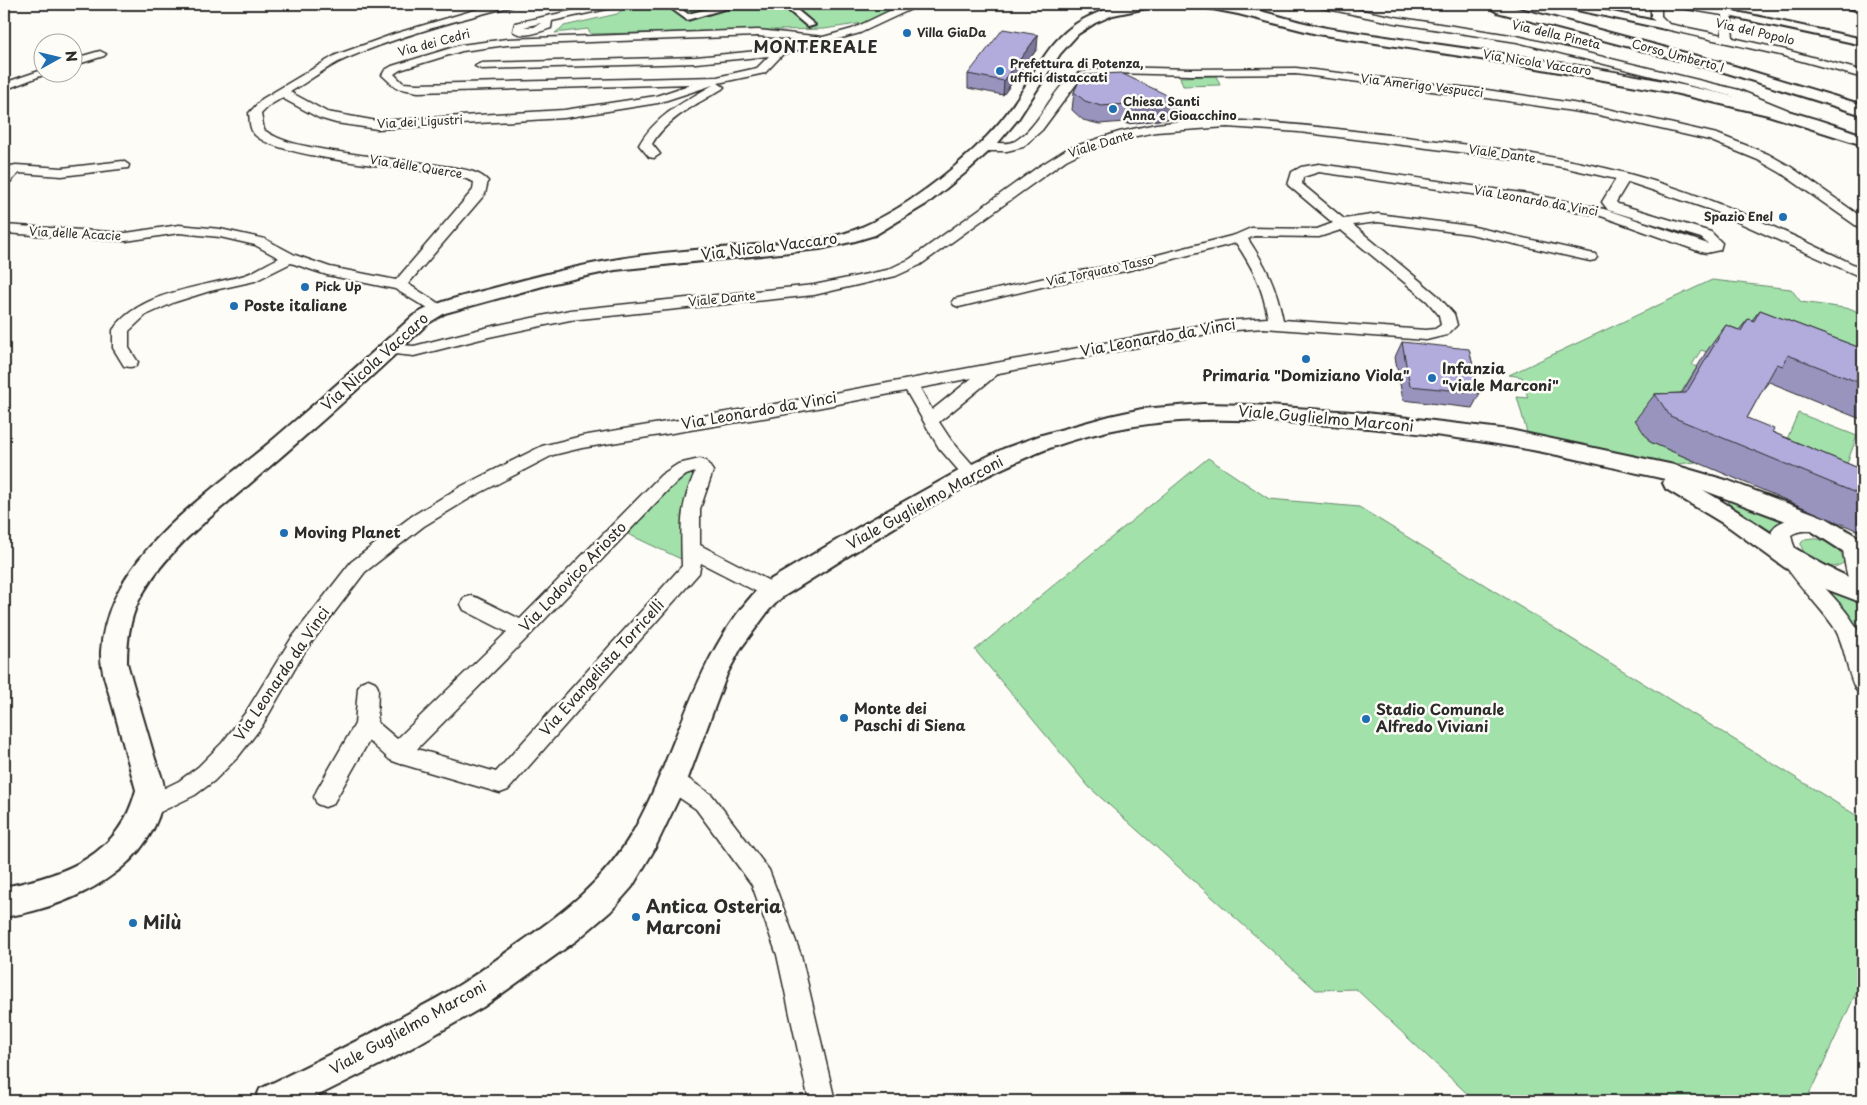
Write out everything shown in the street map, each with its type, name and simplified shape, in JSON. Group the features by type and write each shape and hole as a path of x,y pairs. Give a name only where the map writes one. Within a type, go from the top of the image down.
{"street":[{"path":"282,93 340,57 416,30 480,10 508,4"},
{"path":"546,20 616,4"},
{"path":"669,4 687,17 737,4"},
{"path":"785,4 810,25"},
{"path":"481,66 696,60 779,52 856,31 910,4"},
{"name":"Via Nicola Vaccaro","path":"4,902 42,894 70,884 91,873 112,857 131,837 148,807 150,790 114,663 113,647 127,597 151,561 168,542 390,349 420,320 438,309 552,278 615,265 813,244 854,236 880,225 911,206 984,147 1017,111 1055,52 1073,31 1097,16 1111,11 1147,4"},
{"name":"Via Nicola Vaccaro","path":"1208,4 1322,31 1595,72 1784,113 1827,126 1863,140"},
{"name":"Via della Pineta","path":"1318,4 1395,20 1517,39 1735,93 1784,113"},
{"name":"Corso Umberto I","path":"1492,4 1502,9 1594,34 1773,80 1863,110"},
{"path":"1562,4 1665,26"},
{"path":"1656,4 1656,17 1665,26"},
{"path":"1678,4 1728,8 1863,42"},
{"path":"1838,4 1863,10"},
{"path":"1727,39 1728,8"},
{"name":"Via del Popolo","path":"1665,26 1782,52 1863,75"},
{"name":"Via dei Cedri","path":"717,80 418,88 400,86 388,75 389,72 396,68 461,48 507,42 758,33 824,40"},
{"path":"654,154 645,145 649,135 681,110 720,86 761,70 779,52"},
{"path":"82,60 100,54"},
{"path":"535,117 593,116 640,111 660,104 681,91 761,70"},
{"name":"Via Amerigo Vespucci","path":"984,147 1007,147 1019,144 1038,127 1073,81 1089,75 1113,70 1191,72 1296,71 1487,94 1580,108 1654,122 1713,137 1763,157 1786,170 1863,224"},
{"path":"4,87 32,77"},
{"name":"Via dei Ligustri","path":"282,93 323,115 377,125 444,120 535,117 658,98 681,91"},
{"name":"Via delle Querce","path":"282,93 266,102 255,113 260,132 273,141 305,150 456,172 481,181 480,191 406,275 400,285"},
{"name":"Viale Dante","path":"390,349 414,352 489,332 570,315 814,290 882,275 915,262 1062,156 1099,142 1145,131 1215,122 1253,123 1536,158 1624,177 1742,218 1795,240 1863,274"},
{"path":"4,180 16,169 62,172 123,165"},
{"name":"Via Leonardo da Vinci","path":"148,807 187,788 206,774 230,750 254,719 298,645 358,567 418,521 466,492 548,450 582,442 775,410 1223,326 1247,323 1276,323 1426,335 1447,330 1449,326 1446,314 1411,279 1295,186 1297,175 1306,170 1319,168 1535,199 1604,213 1706,249 1715,247 1715,243 1706,235 1613,207 1609,202 1624,177"},
{"name":"Via Torquato Tasso","path":"959,302 1058,279 1126,267 1240,238 1251,232 1319,233 1342,224 1369,218 1452,227 1494,234 1590,257"},
{"name":"Via delle Acacie","path":"4,229 126,237 179,229 220,233 260,242 290,258 328,271 400,285"},
{"path":"1240,238 1262,272 1271,296 1276,323"},
{"path":"130,362 121,348 121,330 141,312 170,299 207,287 250,278 290,258"},
{"path":"400,285 438,309"},
{"path":"930,421 996,368"},
{"path":"910,384 945,444 972,474"},
{"name":"Viale Guglielmo Marconi","path":"272,1101 387,1043 472,996 566,929 600,900 621,877 644,840 673,781 715,672 732,641 760,603 772,591 879,526 972,474 1012,455 1084,429 1142,416 1203,411 1298,415 1473,432 1510,438 1643,468 1674,473 1721,487 1818,524 1858,548"},
{"name":"Via Lodovico Ariosto","path":"398,753 522,630 662,484 681,468 689,465 700,465 704,471 692,498 689,523 690,549"},
{"path":"1643,468 1702,499 1792,560 1827,579 1863,594"},
{"path":"1818,524 1800,523 1789,525 1781,532 1781,541 1792,560 1838,618 1848,634 1860,666 1863,684"},
{"path":"1858,548 1856,574 1863,594"},
{"path":"690,549 772,591"},
{"name":"Via Evangelista Torricelli","path":"500,783 692,568 690,549"},
{"path":"471,604 522,630"},
{"path":"325,797 366,726 368,688"},
{"path":"366,726 398,753 500,783"},
{"path":"673,781 704,802 761,878 789,956 822,1101"}],"green space":[{"name":"MONTEREALE","path":"629,4 906,4 864,23 824,29 591,34 588,29 555,33 564,26 617,14"},
{"path":"1216,76 1220,85 1183,86 1180,77"},
{"path":"1712,280 1791,289 1801,302 1852,309 1863,315 1863,385 1721,357 1701,350 1692,365 1697,367 1650,442 1696,462 1659,466 1528,436 1517,397 1528,398 1522,377 1509,375"},
{"path":"1798,413 1857,436 1838,488 1777,463"},
{"name":"Stadio Comunale Alfredo Viviani","path":"1208,458 1269,499 1359,507 1859,817 1863,829 1863,978 1806,1101 1475,1101 1356,989 1316,990 1089,787 975,650"},
{"path":"692,474 695,476 683,560 628,534 666,490 684,477"},
{"path":"1730,499 1783,521 1771,535 1727,505"},
{"path":"1805,539 1823,540 1837,548 1844,562 1832,567 1818,564 1811,560 1802,549 1801,543"},
{"path":"1821,587 1856,600 1863,633 1863,649"}],"building":[{"path":"1003,29 1038,35 1004,81 968,74"},
{"path":"1121,73 1177,100 1130,106 1128,104 1101,106 1085,101 1074,92 1082,75"},
{"path":"1760,310 1863,349 1863,384 1788,355 1783,366 1777,364 1747,418 1774,429 1772,432 1863,470 1863,496 1670,416 1655,394 1686,393 1726,325 1741,331 1748,319 1754,321"},
{"path":"1402,342 1469,349 1480,393 1410,386"}],"place":[{"name":"Villa GiaDa","path":"907,33"},
{"name":"Prefettura di Potenza, uffici distaccati","path":"1000,71"},
{"name":"Chiesa Santi Anna e Gioacchino","path":"1113,109"},
{"name":"Spazio Enel","path":"1783,217"},
{"name":"Pick Up","path":"305,287"},
{"name":"Poste italiane","path":"234,306"},
{"name":"Primaria \"Domiziano Viola\"","path":"1306,359"},
{"name":"Infanzia \"viale Marconi\"","path":"1432,378"},
{"name":"Moving Planet","path":"284,533"},
{"name":"Monte dei Paschi di Siena","path":"844,718"},
{"name":"Stadio Comunale Alfredo Viviani","path":"1366,719"},
{"name":"Antica Osteria Marconi","path":"636,917"},
{"name":"Milù","path":"133,923"}],"district":[{"name":"MONTEREALE","path":"816,47"}]}
